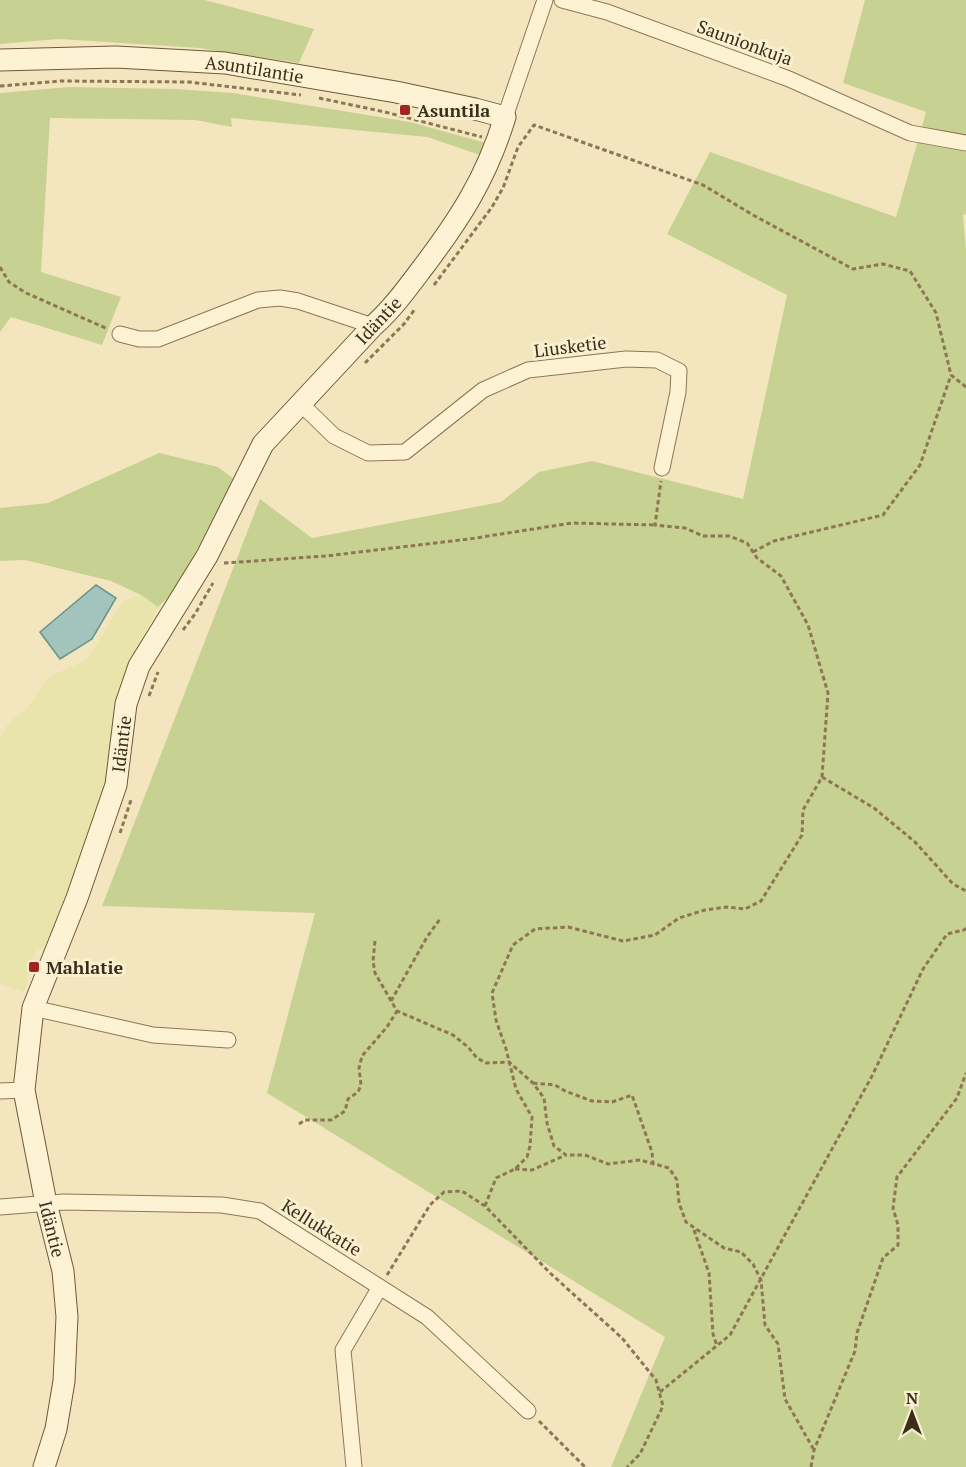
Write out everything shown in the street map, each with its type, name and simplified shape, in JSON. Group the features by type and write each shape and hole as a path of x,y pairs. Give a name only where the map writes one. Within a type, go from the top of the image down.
{"street":[{"path":"505,117 545,0"},
{"name":"Saunionkuja","path":"562,0 607,12 789,79 910,133 966,143"},
{"name":"Asuntilantie","path":"0,60 116,57 225,63 336,81 505,117"},
{"name":"Idäntie","path":"44,1467 57,1429 64,1381 67,1317 63,1271 46,1203 24,1090 33,1008 77,898 116,785 126,704 139,666 207,556 263,444 373,326 390,311 444,240 477,188 498,141 505,117"},
{"path":"120,334 139,339 158,339 258,300 280,298 298,301 373,326"},
{"name":"Liusketie","path":"300,403 334,436 368,453 405,452 483,390 528,370 626,359 657,360 679,371 678,392 662,468"},
{"path":"33,1008 153,1035 228,1040"},
{"path":"0,1090 24,1090"},
{"name":"Kellukkatie","path":"0,1207 46,1203 222,1205 260,1211 427,1317 528,1412"},
{"path":"358,1466 343,1350 380,1287"}],"path":[{"path":"0,86 61,81 189,82 308,96"},
{"path":"319,98 385,112 518,147"},
{"path":"466,133 475,109"},
{"path":"432,288 492,207 503,188 518,147 534,125 703,185 853,269 883,264 910,272 936,313 951,375 920,465 884,515 774,541 753,552"},
{"path":"0,267 9,282 26,293 120,334"},
{"path":"362,365 404,324 418,306"},
{"path":"951,375 966,387"},
{"path":"655,525 662,468"},
{"path":"226,554 221,563 326,556 469,539 572,523 685,528 704,536 729,536 747,543 757,558 781,576 808,625 828,693 822,777 803,810 802,835 761,901 745,909 727,907 705,910 679,918 655,935 623,941 568,927 557,927 535,929 513,945 492,993 496,1020 516,1089 532,1117 530,1146 527,1158 515,1169 496,1178 485,1206"},
{"path":"182,632 214,580"},
{"path":"149,697 159,668"},
{"path":"822,777 874,808 915,842 953,884 966,891"},
{"path":"118,838 133,792"},
{"path":"391,1001 440,919"},
{"path":"660,1392 730,1335 872,1076 923,969 948,934 966,928"},
{"path":"375,941 373,961 375,973 397,1011 453,1035 486,1064 510,1062 533,1083 544,1098 547,1123 554,1146 566,1155"},
{"path":"298,1124 305,1120 331,1120 345,1111 348,1099 358,1092 361,1085 359,1068 362,1056 387,1027 397,1011"},
{"path":"811,1467 814,1450 855,1351 857,1333 883,1258 898,1245 898,1225 893,1208 897,1177 957,1098 966,1073"},
{"path":"533,1083 555,1085 592,1101 612,1102 632,1095 652,1152 653,1163"},
{"path":"515,1169 532,1170 566,1155 585,1155 608,1164 640,1160 669,1168 677,1180 679,1203 686,1222 724,1248 741,1251 753,1264 761,1280 765,1326 778,1344 785,1400 814,1450"},
{"path":"380,1287 430,1205 444,1192 462,1191 485,1206 550,1273 622,1338 656,1380 663,1406 640,1454 627,1467"},
{"path":"693,1228 709,1274 713,1334 717,1346"},
{"path":"528,1412 585,1467"}],"shaded area":[{"path":"141,595 158,607 134,655 107,782 45,952 36,947 24,993 0,983 0,737 11,720 26,710 49,677 88,659 123,601"}],"green space":[{"path":"0,0 205,0 314,29 299,63 199,48 59,39 0,44"},
{"path":"865,0 966,0 966,214 963,215 966,250 966,1467 611,1467 665,1337 267,1093 315,913 102,906 260,499 312,538 501,502 539,472 592,461 743,499 787,295 667,234 710,152 896,217 926,112 843,83"},
{"path":"69,87 175,89 233,93 410,122 486,143 483,156 427,137 231,118 232,127 195,120 50,118 41,272 121,297 102,345 11,317 0,332 0,93"},
{"path":"159,453 218,467 234,479 176,590 158,607 141,595 111,581 25,560 0,561 0,508 48,503"}],"water":[{"path":"96,585 116,598 92,639 60,659 40,632"}],"place":[{"name":"Asuntila","path":"405,110"},
{"name":"Mahlatie","path":"34,967"}]}
